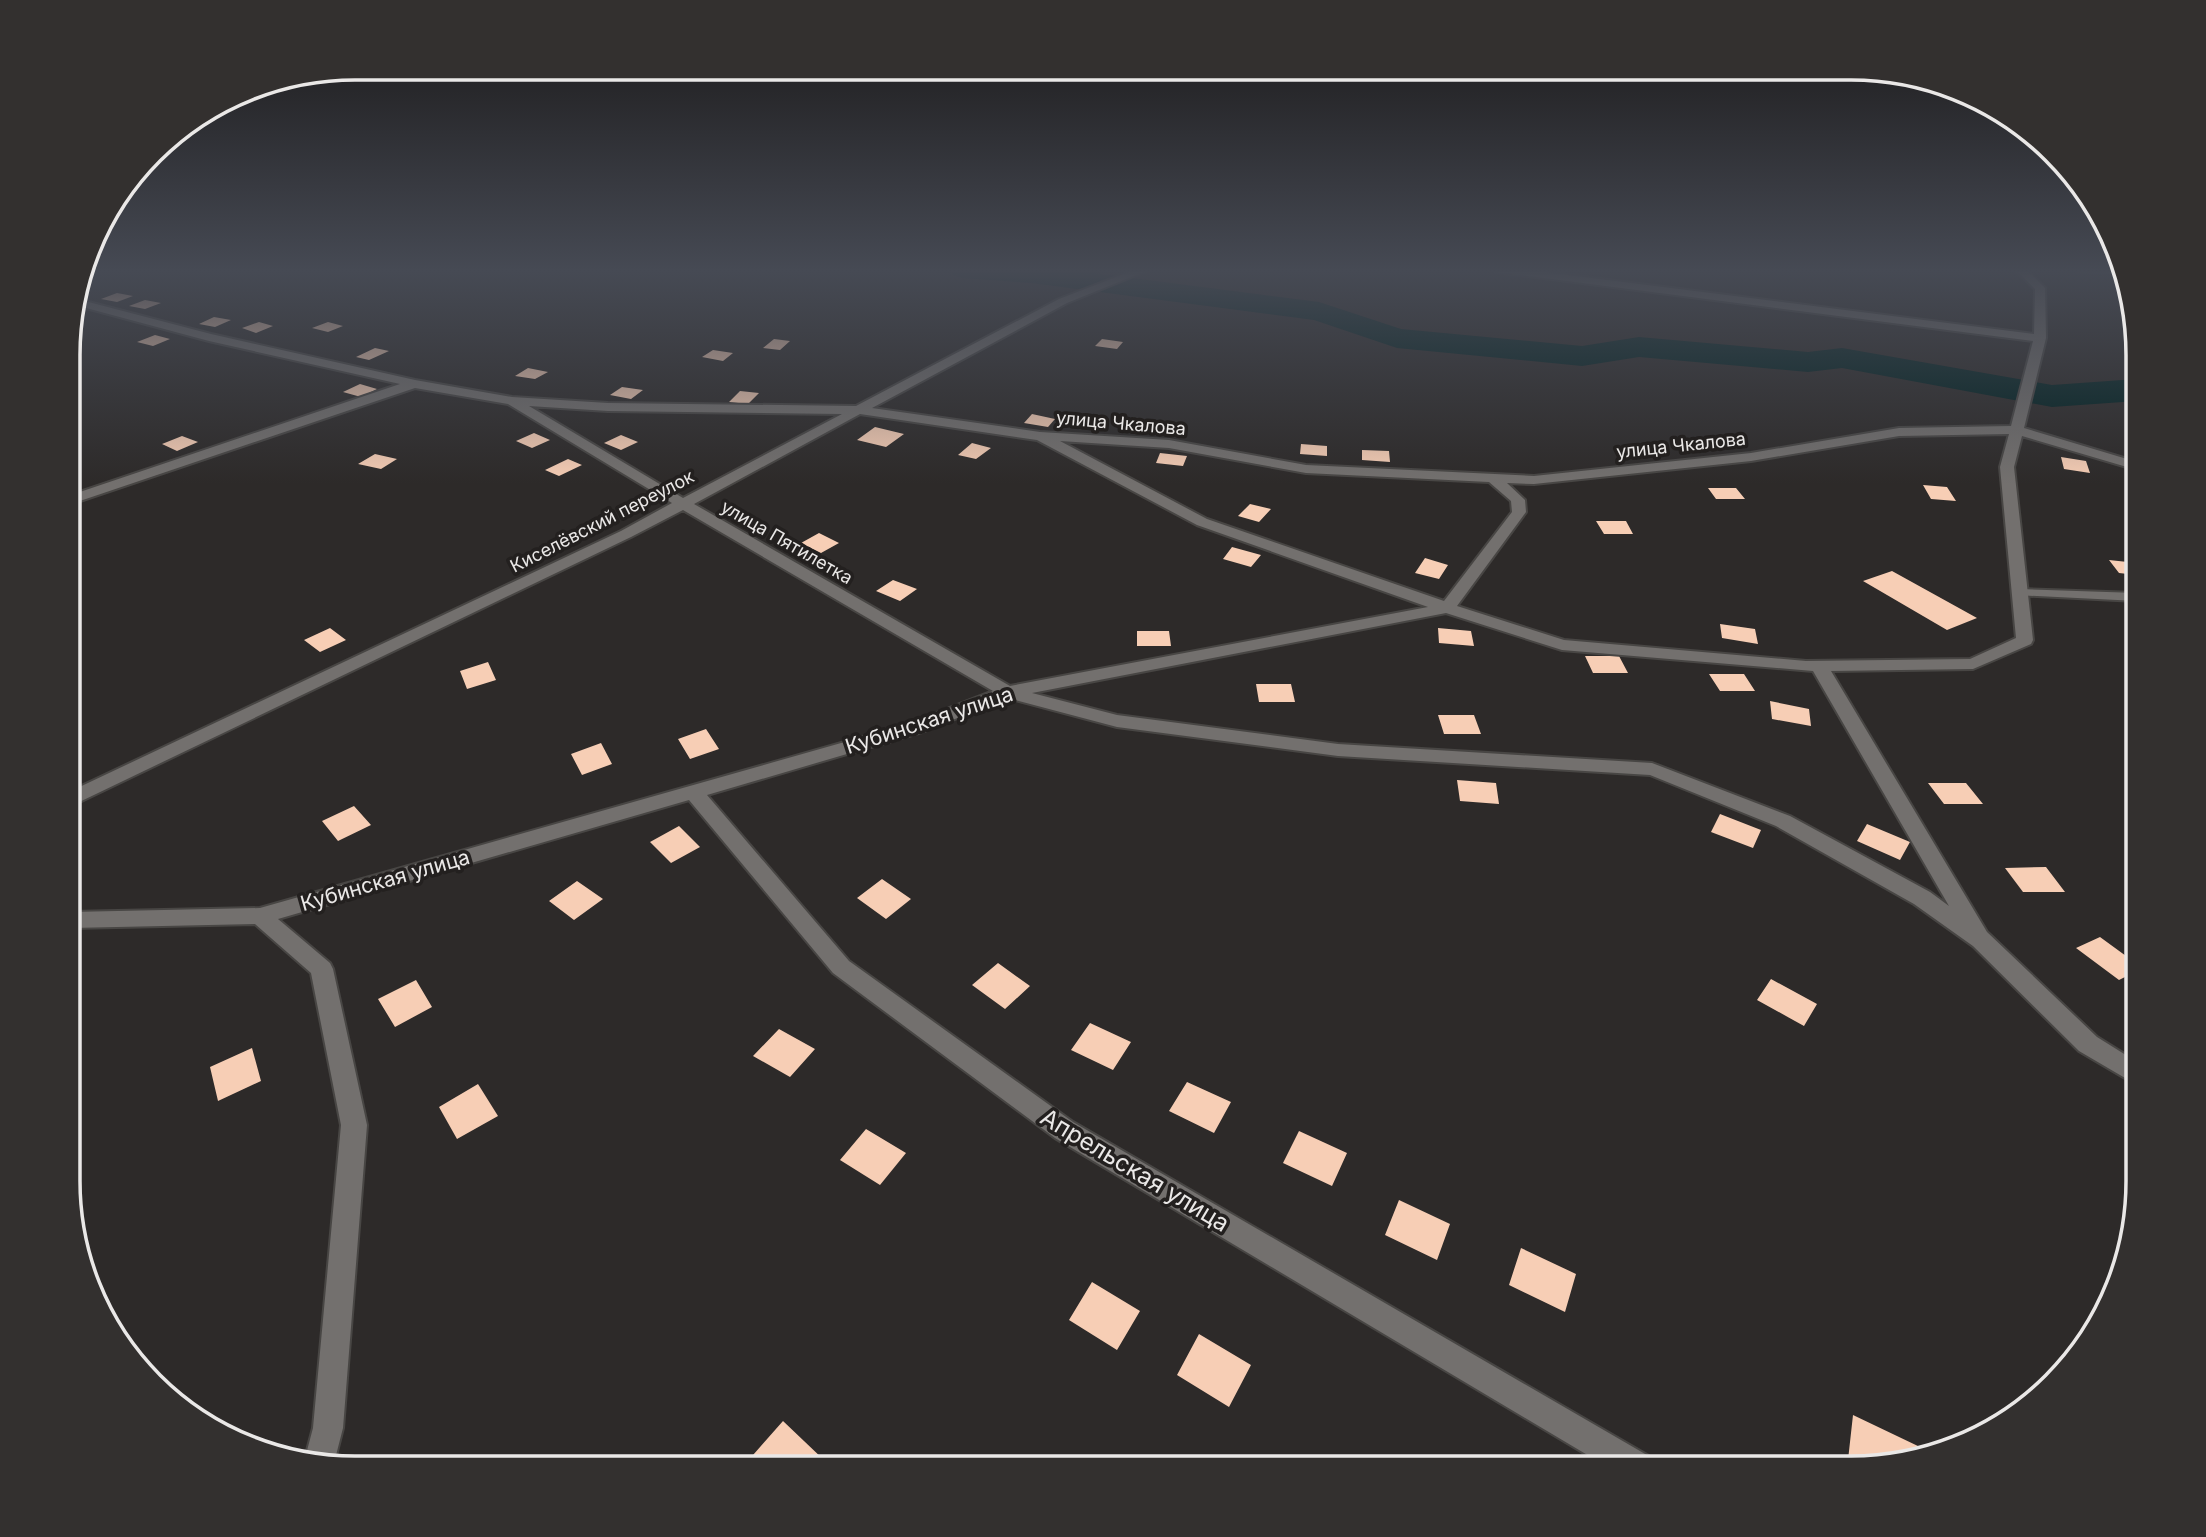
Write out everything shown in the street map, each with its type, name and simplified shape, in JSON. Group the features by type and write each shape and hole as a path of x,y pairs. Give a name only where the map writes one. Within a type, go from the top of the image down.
{"street":[{"name":"улица Пятилетка","path":"225,341 415,384 512,401 608,407 858,410 1040,436"},
{"name":"Киселёвский переулок","path":"80,795 613,540 989,341"},
{"path":"2020,593 2007,467 2039,341"},
{"path":"80,497 415,384"},
{"name":"улица Пятилетка","path":"512,401 1007,692 1117,721 1338,750 1652,769 1783,821 1922,898 1981,940"},
{"name":"улица Чкалова","path":"1040,436 1169,444 1306,469 1534,480 1751,457 1899,432 2018,425 2126,462"},
{"name":"улица Чкалова","path":"1040,436 1202,522 1447,608 1562,645 1819,666 1973,664 2025,640 2020,593"},
{"path":"1447,608 1519,512 1518,500 1493,478"},
{"name":"Кубинская улица","path":"80,920 260,916 915,728 1007,692 1447,608"},
{"path":"1819,666 1981,940 2088,1044 2126,1068"},
{"name":"Апрельская улица","path":"693,791 841,967 1064,1130 1619,1456"},
{"name":"Кубинская улица","path":"260,916 322,969 354,1125 328,1428 322,1454"}],"lane":[{"path":"2020,593 2126,597"}],"building":[{"path":"140,341 166,341 153,346 137,342"},
{"path":"772,341 790,341 780,350 763,348"},
{"path":"1100,341 1123,342 1117,349 1095,346"},
{"path":"375,348 389,351 369,360 356,357"},
{"path":"713,350 733,353 723,361 702,357"},
{"path":"528,368 548,372 535,379 515,376"},
{"path":"360,384 377,389 361,397 343,392"},
{"path":"622,387 643,390 631,399 610,395"},
{"path":"740,391 759,393 748,404 729,402"},
{"path":"1032,414 1055,419 1048,427 1024,423"},
{"path":"875,427 904,434 886,447 857,440"},
{"path":"534,433 550,440 532,448 516,441"},
{"path":"621,435 638,442 621,450 604,443"},
{"path":"182,436 198,442 177,451 162,444"},
{"path":"972,443 991,448 976,459 958,455"},
{"path":"1658,443 1668,453 1642,455 1633,445"},
{"path":"1301,444 1327,446 1327,456 1300,454"},
{"path":"1362,450 1389,451 1390,462 1362,460"},
{"path":"1160,453 1187,456 1183,466 1156,463"},
{"path":"375,454 397,459 381,469 358,464"},
{"path":"2061,457 2086,461 2090,473 2064,469"},
{"path":"568,459 582,465 559,476 545,470"},
{"path":"1923,485 1947,487 1956,501 1931,499"},
{"path":"1708,488 1736,488 1745,499 1716,499"},
{"path":"1250,504 1271,509 1259,522 1238,516"},
{"path":"1596,521 1626,521 1633,534 1604,534"},
{"path":"819,533 839,543 821,553 801,543"},
{"path":"1232,547 1261,555 1251,567 1223,559"},
{"path":"1425,558 1448,565 1439,579 1415,573"},
{"path":"2109,560 2126,562 2126,574 2119,573"},
{"path":"1892,571 1977,618 1947,630 1863,581"},
{"path":"893,580 917,589 900,601 876,591"},
{"path":"1720,624 1755,629 1758,644 1722,638"},
{"path":"330,628 346,640 320,652 304,640"},
{"path":"1438,628 1471,631 1474,646 1439,643"},
{"path":"1137,631 1169,631 1171,646 1137,646"},
{"path":"1585,656 1619,656 1628,673 1593,673"},
{"path":"488,662 496,680 467,689 460,671"},
{"path":"1709,674 1744,674 1755,691 1720,691"},
{"path":"1256,684 1291,684 1295,702 1259,702"},
{"path":"1770,701 1809,709 1811,726 1772,719"},
{"path":"1438,715 1474,715 1481,734 1444,734"},
{"path":"706,729 719,749 690,759 678,739"},
{"path":"601,743 612,764 582,775 571,754"},
{"path":"1457,780 1496,783 1499,804 1460,801"},
{"path":"1928,783 1966,783 1983,804 1944,804"},
{"path":"354,806 371,825 338,841 322,821"},
{"path":"1720,814 1761,830 1753,848 1711,832"},
{"path":"1867,824 1910,842 1900,860 1857,841"},
{"path":"679,826 700,847 671,863 650,842"},
{"path":"2046,867 2065,892 2023,892 2005,868"},
{"path":"882,879 911,899 886,919 857,898"},
{"path":"577,881 603,899 574,920 549,901"},
{"path":"2100,937 2126,956 2126,976 2119,980 2076,948"},
{"path":"998,963 1030,986 1005,1009 972,985"},
{"path":"1771,979 1817,1004 1804,1026 1757,1000"},
{"path":"416,980 432,1007 395,1027 378,999"},
{"path":"1090,1023 1131,1042 1113,1070 1071,1050"},
{"path":"779,1029 815,1049 790,1077 753,1056"},
{"path":"252,1048 261,1081 218,1101 210,1067"},
{"path":"1187,1082 1231,1102 1214,1133 1169,1111"},
{"path":"478,1084 498,1116 457,1139 439,1107"},
{"path":"866,1129 906,1153 880,1185 840,1160"},
{"path":"1299,1131 1347,1153 1332,1186 1283,1163"},
{"path":"1399,1200 1450,1224 1437,1260 1385,1235"},
{"path":"1521,1248 1576,1274 1565,1312 1509,1285"},
{"path":"1092,1282 1140,1311 1117,1350 1069,1320"},
{"path":"1199,1334 1251,1365 1229,1407 1177,1375"},
{"path":"1853,1415 1920,1447 1886,1454 1848,1456"},
{"path":"783,1421 820,1456 752,1456"}],"waterway":[{"path":"1425,341 1582,356 1639,347 1808,362 1842,358 2052,396 2126,391"}]}
